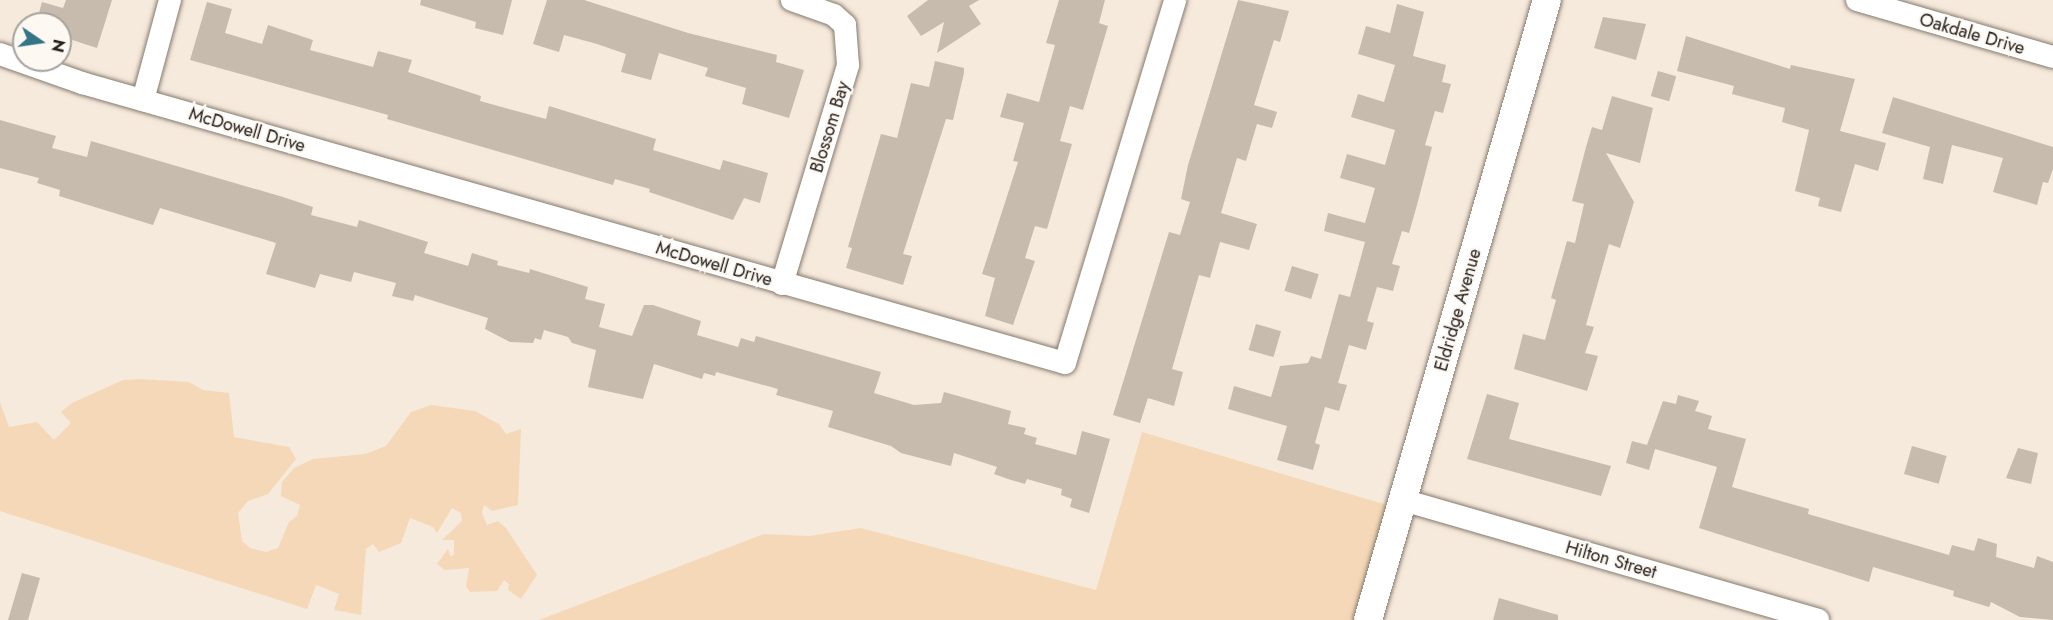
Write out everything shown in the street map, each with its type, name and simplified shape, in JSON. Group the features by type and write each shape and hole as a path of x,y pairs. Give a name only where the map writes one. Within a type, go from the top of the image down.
{"street":[{"path":"143,100 170,0"},
{"name":"Blossom Bay","path":"782,284 849,65 845,25 834,15 792,0"},
{"name":"McDowell Drive","path":"0,54 143,100 1065,363 1175,0"},
{"name":"Eldridge Avenue","path":"1368,620 1547,0"},
{"name":"Oakdale Drive","path":"1857,0 2053,57"},
{"name":"Hilton Street","path":"1403,500 1818,620"}],"shaded area":[{"path":"123,380 189,382 203,390 229,393 234,437 289,447 296,459 268,494 248,501 238,513 242,541 250,548 266,552 278,548 289,522 297,516 300,505 281,496 282,482 294,468 313,459 365,454 386,446 411,412 431,405 475,411 499,424 506,434 521,429 518,505 492,511 484,505 482,513 487,525 498,521 506,528 537,575 521,599 508,590 509,584 504,580 497,591 470,592 466,586 469,568 445,570 437,564 448,549 451,557 454,554 454,540 442,540 462,521 461,513 452,508 437,533 433,527 410,518 401,543 379,552 373,544 366,549 361,615 334,610 339,594 316,585 307,609 0,511 0,402 9,427 37,422 54,440 71,423 61,412 72,403"},
{"path":"1142,432 1397,508 1361,620 539,620 764,534 809,536 861,528 1096,590"}],"building":[{"path":"66,0 112,0 97,48 72,40 72,12 39,12 42,2 63,8"},
{"path":"421,0 512,0 503,35 475,28 476,22 420,5"},
{"path":"547,0 584,0 688,33 777,55 776,62 804,70 789,118 742,104 746,88 705,76 708,68 659,53 651,80 621,72 626,54 597,44 564,35 559,52 533,44"},
{"path":"928,0 979,0 969,6 981,24 937,53 944,22 921,36 907,16"},
{"path":"1059,0 1105,0 1099,23 1108,26 1083,110 1070,106 1060,141 1072,144 1047,229 1035,226 1025,258 1035,261 1013,325 985,316 995,278 982,274 1018,162 1013,161 1024,123 1000,117 1007,93 1039,102 1055,45 1046,43"},
{"path":"1238,0 1289,11 1280,42 1274,40 1254,105 1277,112 1272,128 1257,124 1246,161 1237,158 1221,213 1257,224 1249,250 1220,242 1210,278 1199,275 1172,369 1183,372 1174,406 1148,398 1140,423 1113,415 1169,232 1180,235 1190,202 1181,199 1188,165"},
{"path":"207,2 232,9 225,33 262,44 268,25 313,40 310,50 373,67 378,51 412,60 408,72 481,96 480,101 546,119 549,106 656,139 653,150 720,170 723,160 768,173 760,203 744,198 733,220 649,192 650,189 615,179 613,185 387,119 388,115 190,60"},
{"path":"1397,4 1424,12 1413,56 1446,65 1442,82 1451,84 1443,113 1435,111 1425,145 1432,147 1409,233 1402,231 1392,264 1400,266 1393,291 1377,287 1367,321 1374,323 1366,350 1349,345 1338,383 1347,385 1339,411 1325,407 1315,443 1320,445 1313,470 1277,460 1287,426 1228,409 1234,386 1271,397 1280,366 1308,363 1311,356 1321,359 1339,294 1350,297 1365,242 1324,231 1328,213 1365,223 1375,188 1340,178 1347,154 1385,165 1395,130 1351,117 1358,94 1384,102 1395,65 1358,54 1366,26 1390,33"},
{"path":"1603,17 1646,24 1636,60 1594,48"},
{"path":"1686,36 1790,69 1791,65 1855,79 1840,131 1886,143 1878,171 1855,164 1841,212 1818,206 1820,198 1795,191 1809,130 1782,122 1785,108 1732,94 1734,86 1677,71"},
{"path":"935,61 964,68 964,73 953,120 946,119 903,254 912,256 903,285 846,268 852,248 848,247 881,134 897,138 911,83 929,87"},
{"path":"1658,71 1676,76 1669,101 1651,96"},
{"path":"1612,96 1653,108 1640,163 1606,153 1634,202 1620,248 1609,244 1586,325 1594,327 1585,353 1598,356 1587,391 1514,369 1523,334 1545,340 1556,300 1551,298 1567,241 1575,243 1584,204 1572,201 1586,147 1592,127 1602,130"},
{"path":"1893,97 2053,147 2053,169 2048,183 2043,182 2037,205 1993,192 2003,158 1952,145 1943,184 1923,179 1930,147 1882,133"},
{"path":"0,120 56,136 52,148 87,157 91,141 313,207 311,215 357,227 359,220 428,242 424,253 468,266 472,253 498,261 497,265 529,273 530,269 588,287 585,299 605,304 599,327 632,336 644,305 653,305 701,321 697,335 738,347 741,338 754,342 756,336 881,372 874,393 914,405 941,403 944,392 1011,411 1008,424 1026,428 1024,434 1037,438 1035,444 1076,455 1082,431 1110,439 1089,513 1070,507 1072,499 1061,495 1062,489 1027,479 1025,484 1008,479 994,474 997,467 954,453 951,466 901,453 891,446 828,427 833,411 776,395 778,389 716,372 715,376 704,373 702,379 654,364 643,399 588,387 596,350 572,343 568,337 544,330 541,340 535,338 533,343 510,342 485,329 488,318 415,295 413,301 392,296 396,283 354,272 351,282 320,274 315,288 266,274 276,243 160,208 153,225 59,196 60,190 37,183 39,178 0,168"},
{"path":"1292,266 1319,274 1311,299 1284,291"},
{"path":"1256,324 1281,331 1274,357 1249,350"},
{"path":"1487,394 1519,403 1509,439 1611,466 1601,496 1467,459"},
{"path":"1678,395 1699,401 1695,411 1712,416 1708,429 1746,439 1732,487 1809,509 1808,514 1949,555 1952,545 1974,551 1978,538 1997,544 1996,557 2034,568 2037,556 2053,562 2053,620 2020,617 1991,602 1989,607 1953,596 1954,591 1873,567 1869,582 1699,528 1717,467 1655,449 1649,470 1626,463 1632,441 1647,445 1663,401 1676,404"},
{"path":"1912,446 1947,456 1939,484 1904,474"},
{"path":"2018,448 2038,453 2031,484 2006,478"},
{"path":"22,573 40,578 28,620 8,620"},
{"path":"1499,598 1558,615 1558,620 1493,620"}]}
